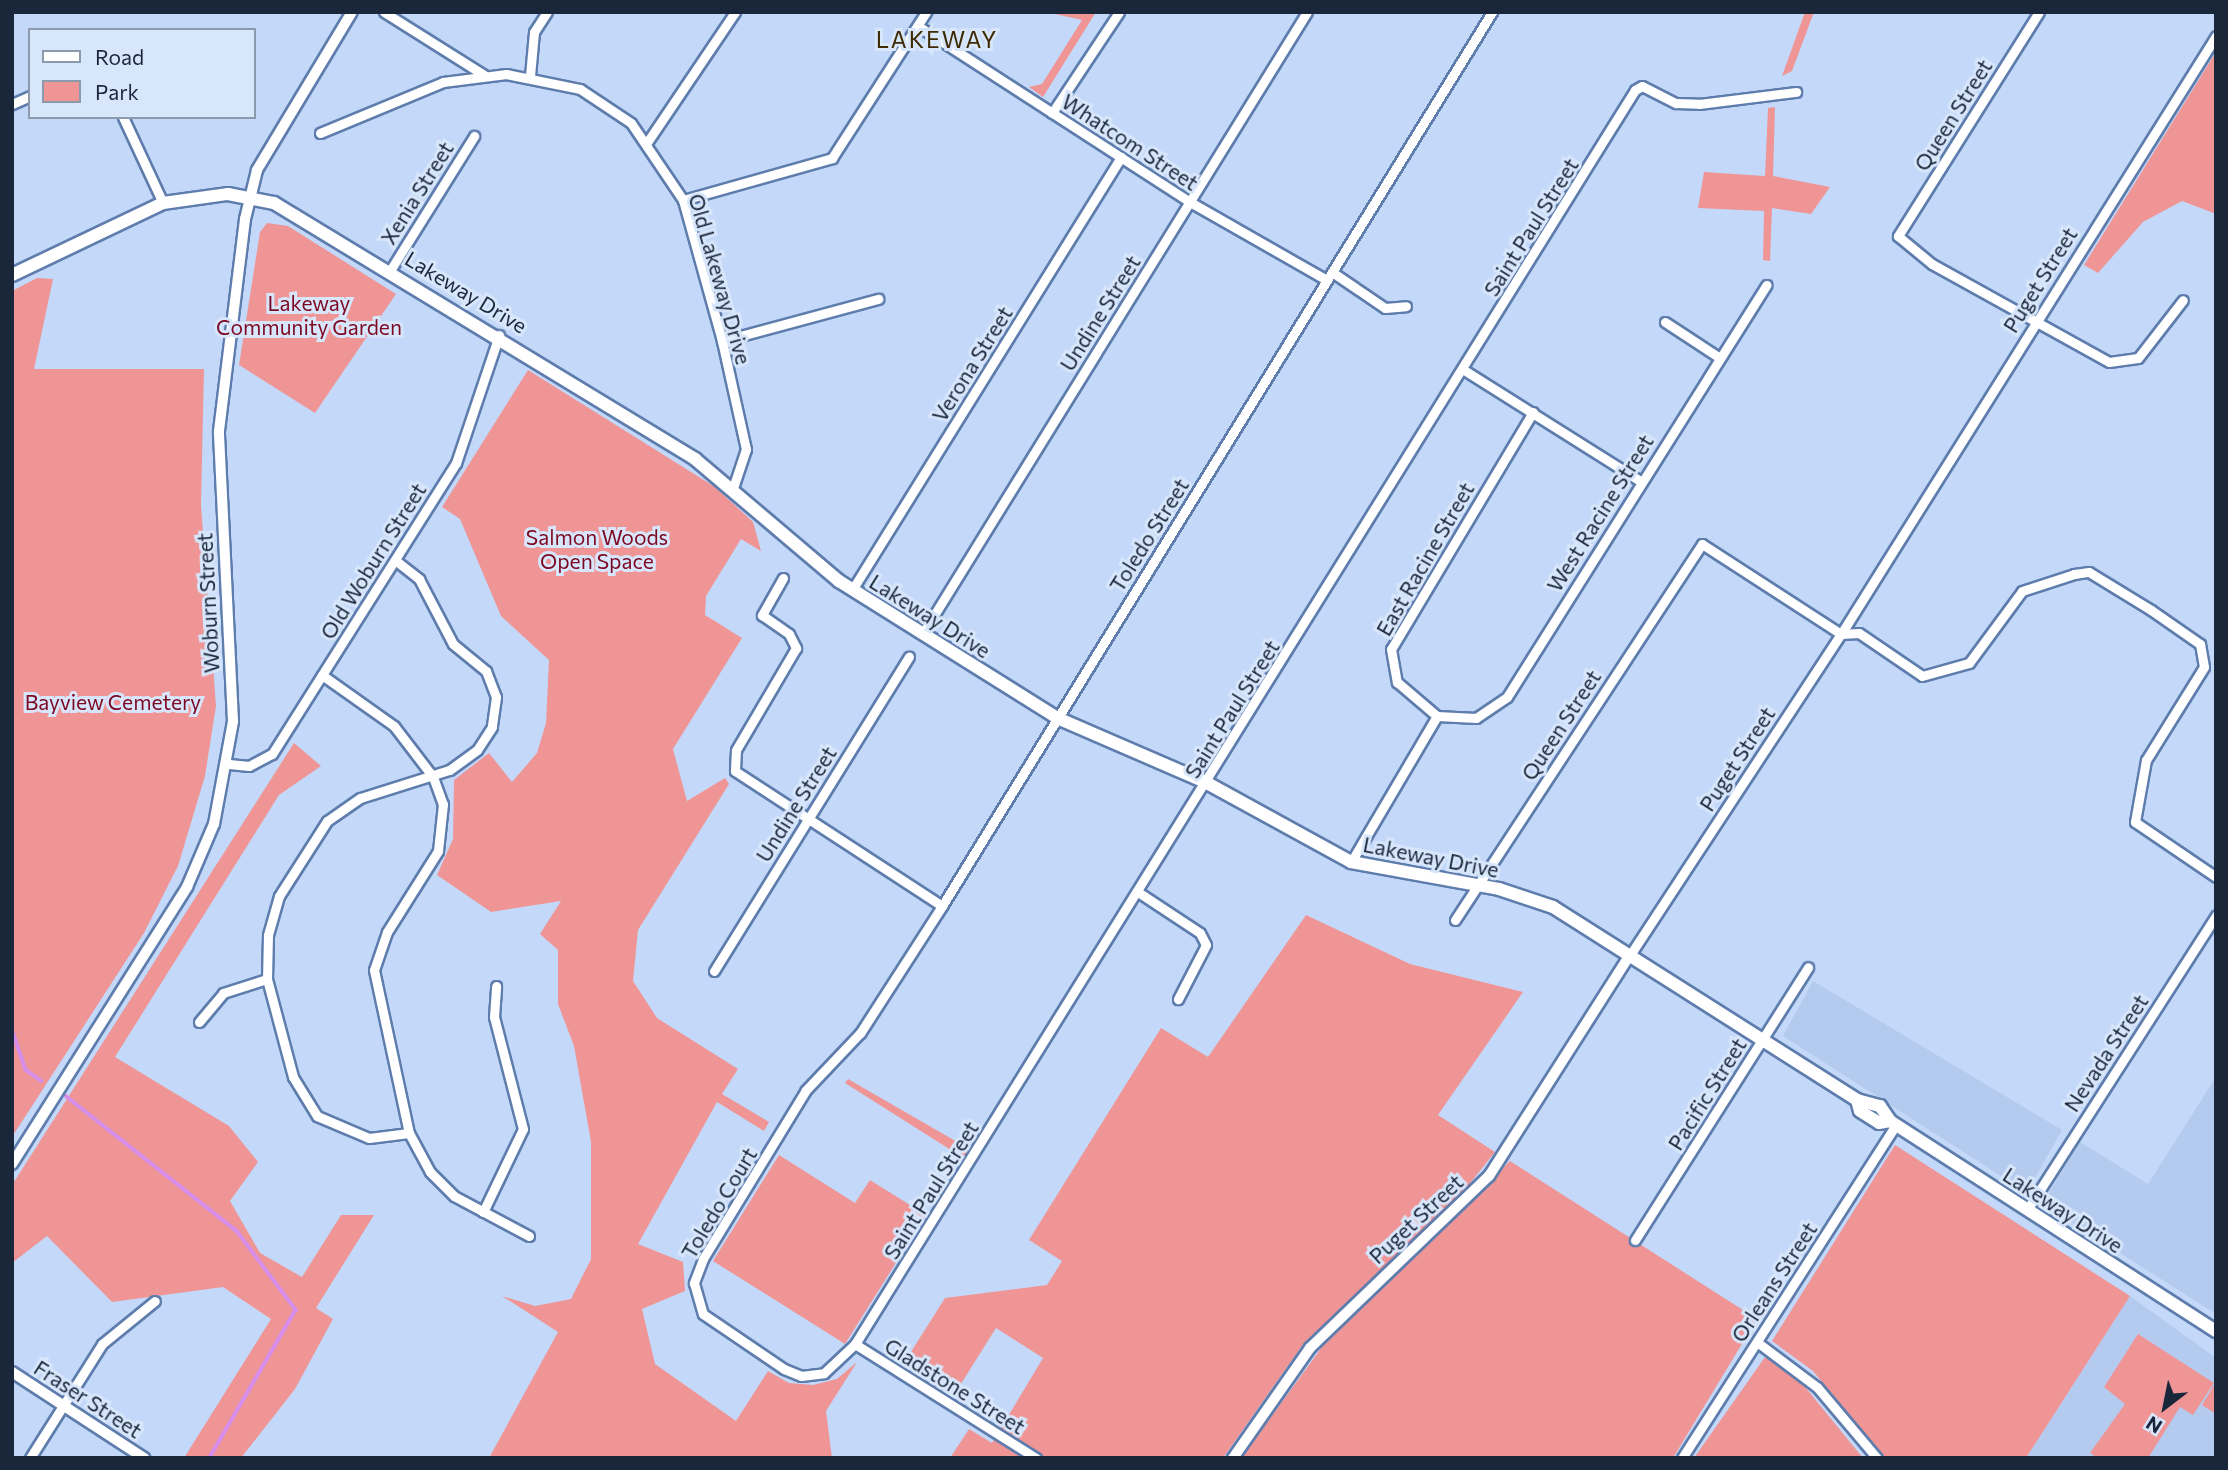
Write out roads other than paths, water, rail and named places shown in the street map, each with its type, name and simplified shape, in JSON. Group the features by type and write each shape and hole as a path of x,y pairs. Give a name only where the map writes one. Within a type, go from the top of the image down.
{"main road":[{"path":"12,275 163,204 250,194"},
{"name":"Lakeway Drive","path":"250,194 391,270 499,334 733,488 852,590 1057,718 1206,783 1351,862 1478,884 1553,907 1857,1100 1860,1111 1880,1123 1893,1123 2216,1331"}],"street":[{"name":"Woburn Street","path":"12,1164 187,887 214,824 229,764 233,721 219,431 250,194 302,89 352,12"},
{"path":"384,12 484,75"},
{"path":"530,76 534,32 547,12"},
{"path":"648,141 735,12"},
{"path":"683,200 832,158 926,12"},
{"path":"1052,113 1119,12"},
{"name":"Undine Street","path":"923,633 1307,12"},
{"name":"Toledo Street","path":"827,1068 860,1033 942,906 1492,12"},
{"name":"Queen Street","path":"2035,324 1932,264 1898,236 2039,12"},
{"name":"Whatcom Street","path":"918,26 1190,202 1385,308 1406,306"},
{"name":"Puget Street","path":"1233,1458 1310,1348 1489,1176 1630,955 1841,634 2216,36"},
{"name":"Old Lakeway Drive","path":"320,133 443,82 484,75 530,76 580,89 648,141 683,200 722,341 746,449 733,488"},
{"name":"Saint Paul Street","path":"855,1344 1464,370 1635,90 1642,86 1676,103 1699,104 1796,92"},
{"path":"12,104 28,97"},
{"path":"124,119 163,204"},
{"name":"Xenia Street","path":"391,270 474,136"},
{"name":"Verona Street","path":"852,590 1121,157"},
{"name":"West Racine Street","path":"1437,716 1476,718 1507,697 1717,356 1766,285"},
{"path":"722,341 878,299"},
{"path":"2035,324 2095,357 2124,362 2154,345 2183,300"},
{"path":"1665,322 1717,356"},
{"name":"Old Woburn Street","path":"229,764 269,758 395,560 463,450 499,334"},
{"path":"1464,370 1640,481"},
{"name":"East Racine Street","path":"1437,716 1398,682 1391,649 1533,412"},
{"name":"Queen Street","path":"1455,920 1696,548 1702,544 1841,634"},
{"path":"395,560 419,579 445,634 486,671 496,697 484,742 433,777 360,798 327,821 272,915 267,979 293,1077 317,1116 349,1134 409,1133"},
{"path":"1841,634 1858,633 1922,676 1944,675 1980,654 2022,591 2089,572 2130,597 2205,654 2198,678 2146,760 2135,822 2216,877"},
{"path":"783,578 762,615 789,634 796,648 733,760 742,779 942,906"},
{"name":"Undine Street","path":"714,971 909,656"},
{"path":"322,675 394,726 433,777 443,803 443,836 382,941 374,970 409,1133 441,1185 482,1212 529,1236"},
{"path":"1351,862 1437,716"},
{"path":"1138,892 1200,933 1206,945 1178,999"},
{"name":"Nevada Street","path":"2027,1209 2216,916"},
{"name":"Pacific Street","path":"1634,1240 1808,967"},
{"path":"200,1022 223,993 267,979"},
{"path":"482,1212 523,1129 494,1017 496,986"},
{"name":"Toledo Court","path":"827,1068 806,1090 703,1259 695,1292 711,1323 792,1373 824,1373 855,1344"},
{"name":"Orleans Street","path":"1682,1458 1893,1123"},
{"path":"30,1458 102,1344 155,1301"},
{"path":"1757,1342 1818,1387 1877,1458"},
{"name":"Gladstone Street","path":"855,1344 1036,1458"},
{"name":"Fraser Street","path":"12,1372 144,1458"}],"waterway":[{"path":"12,1029 26,1070 42,1081"},
{"path":"66,1096 237,1231 296,1310 210,1458"}],"district":[{"name":"LAKEWAY","path":"937,39"}],"park label":[{"name":"Lakeway Community Garden","path":"309,315"},
{"name":"Salmon Woods Open Space","path":"597,549"},
{"name":"Bayview Cemetery","path":"113,702"}]}
